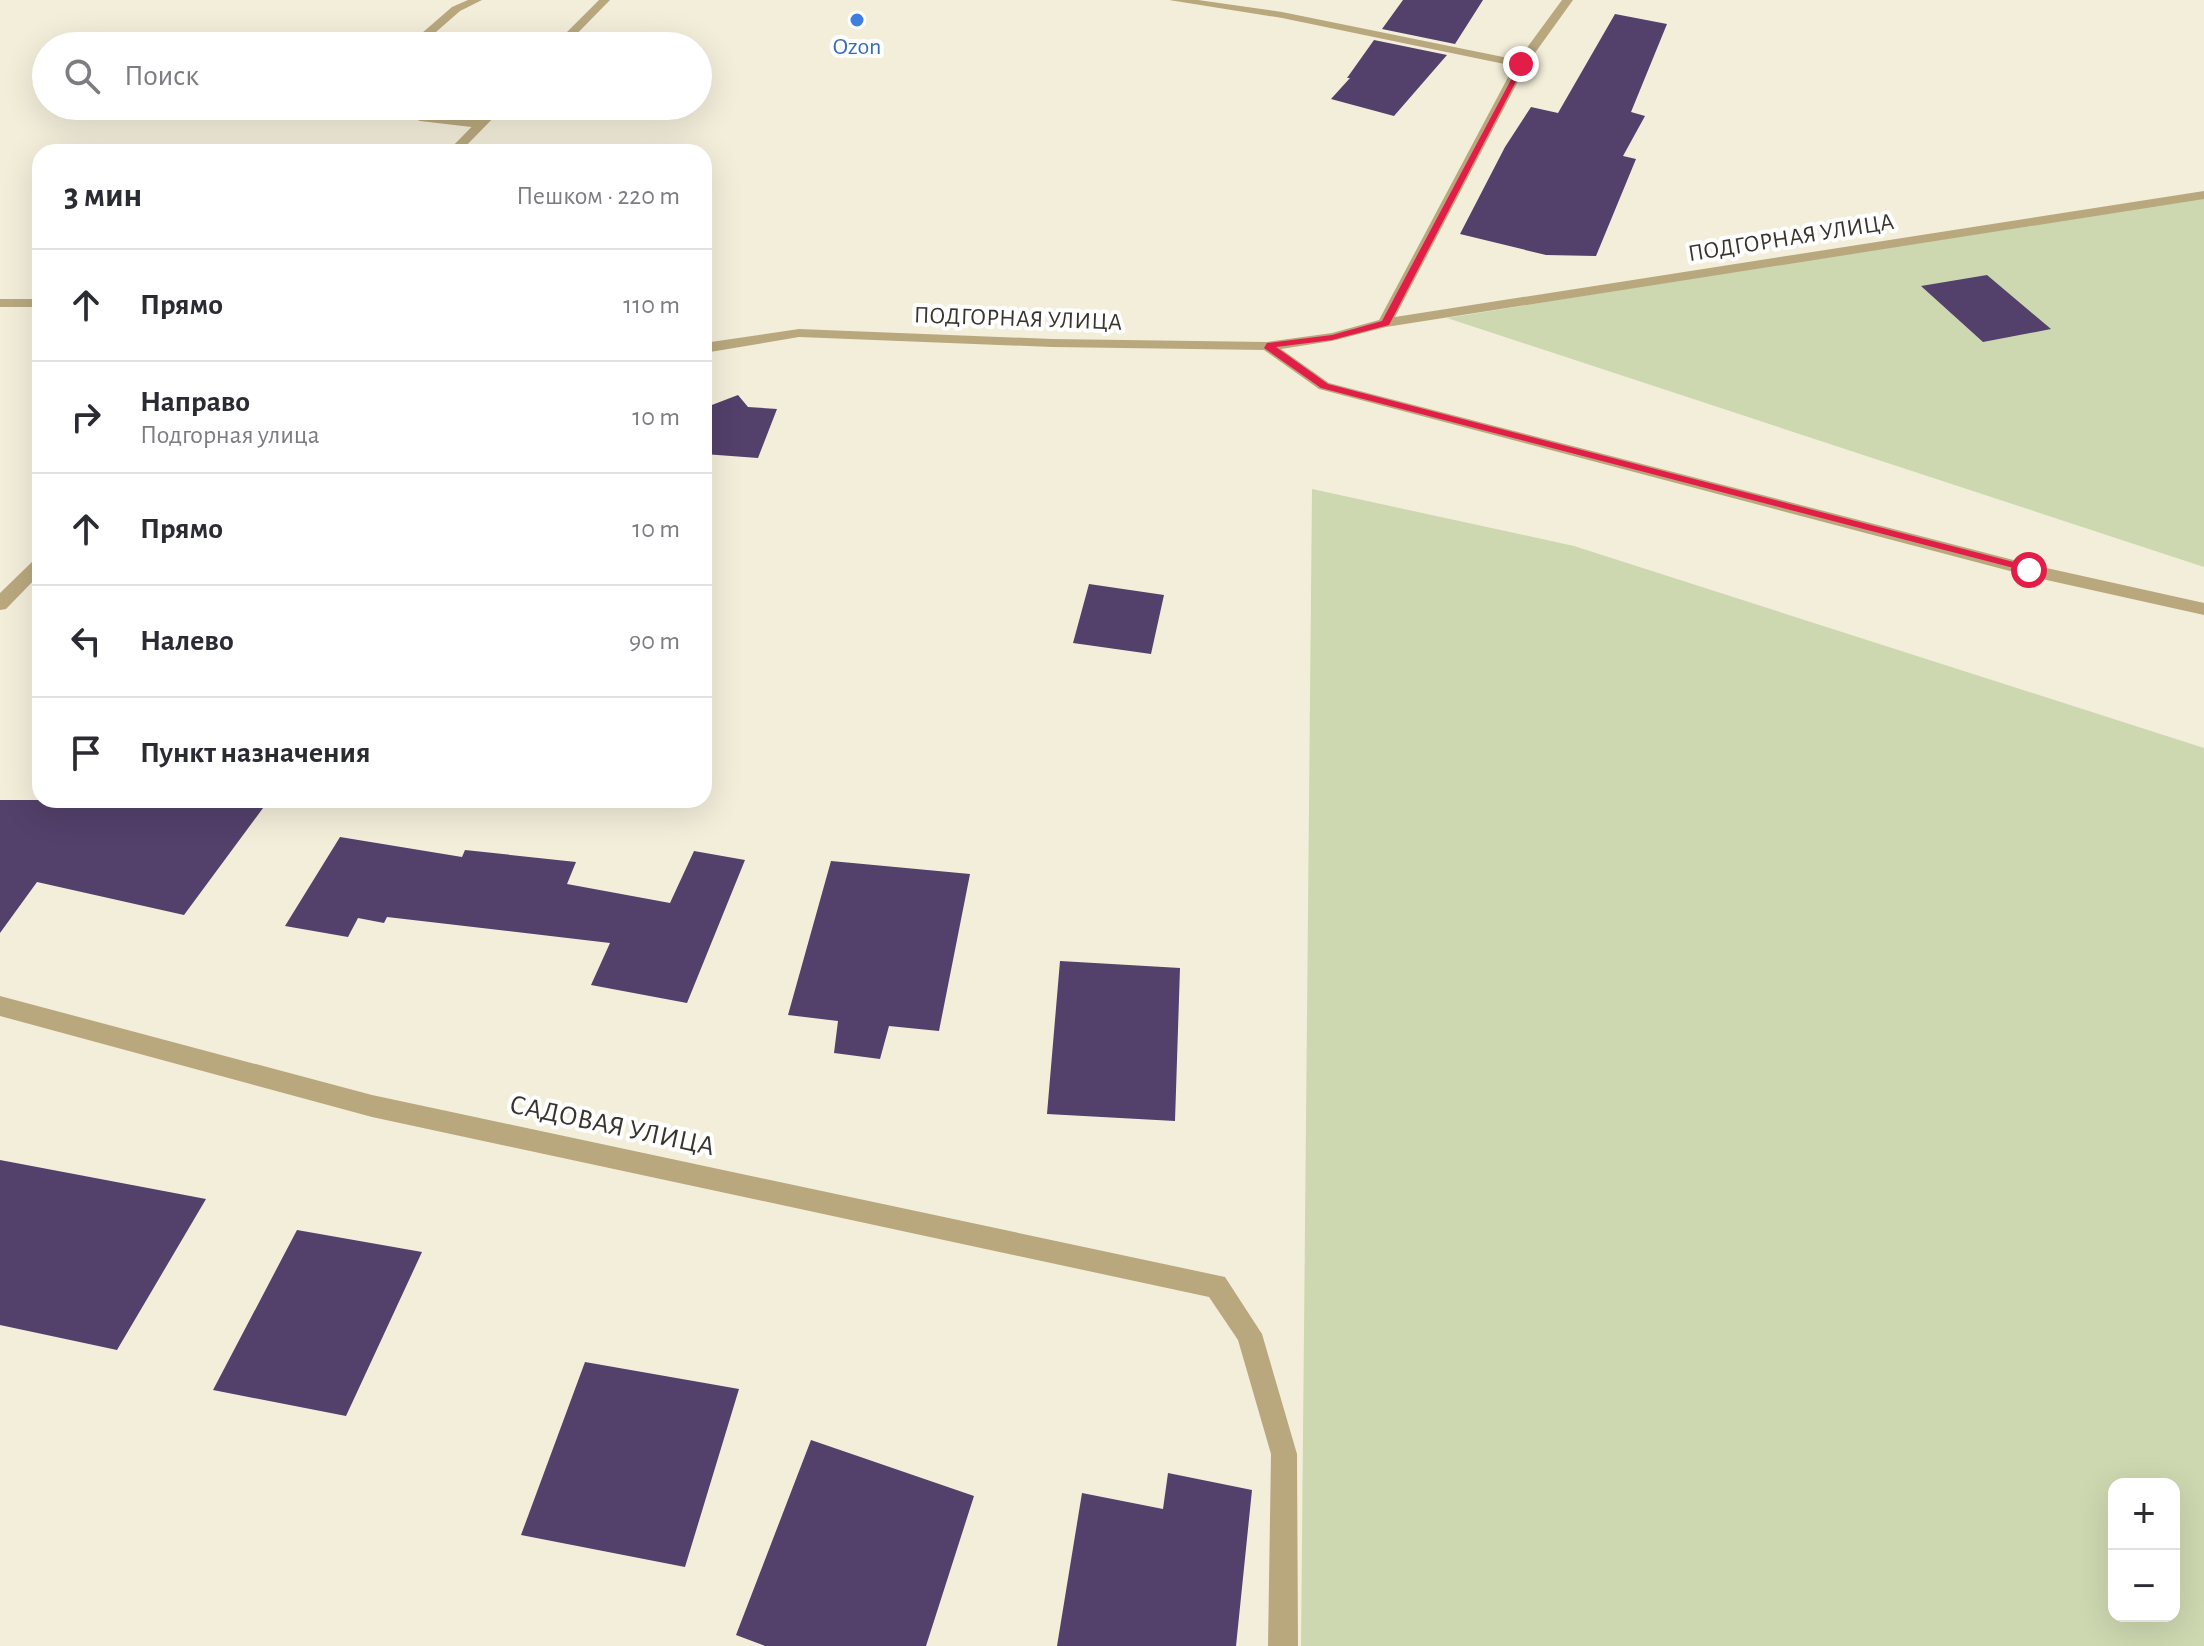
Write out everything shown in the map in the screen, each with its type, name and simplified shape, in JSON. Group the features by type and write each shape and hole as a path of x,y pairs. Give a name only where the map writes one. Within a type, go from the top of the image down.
{"street":[{"path":"429,32 456,9 477,0"},
{"path":"572,32 603,0"},
{"path":"1174,0 1282,15 1521,64"},
{"path":"1385,323 1521,64 1568,0"},
{"path":"446,120 480,124"},
{"path":"461,144 484,120"},
{"name":"ПОДГОРНАЯ УЛИЦА","path":"712,347 799,333 1052,343 1267,346 1332,337 1385,323 2204,195"},
{"path":"0,303 32,303"},
{"path":"1267,346 1324,386 2029,570 2204,609"},
{"path":"0,604 32,572"},
{"name":"САДОВАЯ УЛИЦА","path":"0,1006 372,1106 1216,1286 1249,1334 1284,1454 1283,1646"}],"green space":[{"path":"2204,195 2204,567 1447,318"},
{"path":"1312,489 1574,546 2204,748 2204,1646 1301,1646"}],"building":[{"path":"1403,0 1483,0 1455,44 1382,29"},
{"path":"1615,14 1667,24 1631,112 1645,116 1623,156 1636,159 1596,256 1546,255 1460,234 1505,147 1531,107 1558,113"},
{"path":"1374,40 1447,55 1394,116 1331,99 1350,78 1347,78"},
{"path":"1987,275 2051,329 1983,342 1921,286"},
{"path":"738,395 748,407 777,409 758,458 712,455 712,405"},
{"path":"1089,584 1164,595 1151,654 1073,643"},
{"path":"0,800 32,800 32,808 263,808 184,915 37,882 0,933"},
{"path":"340,837 462,857 465,850 576,862 567,884 670,903 694,851 745,860 687,1003 591,985 610,943 387,917 384,923 358,918 348,937 285,926"},
{"path":"831,861 970,874 939,1031 889,1026 880,1059 834,1053 838,1021 788,1015"},
{"path":"1060,961 1180,968 1175,1121 1047,1114"},
{"path":"0,1160 206,1199 117,1350 0,1325"},
{"path":"297,1230 422,1252 346,1416 213,1390"},
{"path":"585,1362 739,1389 685,1567 521,1535"},
{"path":"811,1440 974,1496 926,1646 765,1646 736,1635"},
{"path":"1168,1473 1252,1490 1236,1646 1057,1646 1082,1493 1163,1509"}],"place":[{"name":"Ozon","path":"857,20"}],"route":[{"path":"1521,64 1385,323 1332,337 1267,346 1324,386 2029,570"}]}
